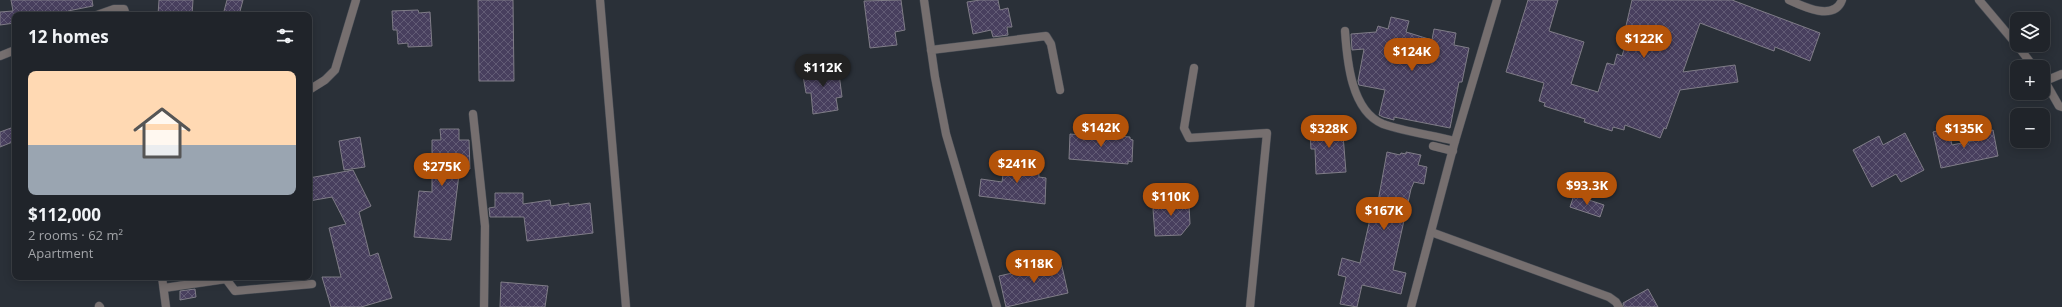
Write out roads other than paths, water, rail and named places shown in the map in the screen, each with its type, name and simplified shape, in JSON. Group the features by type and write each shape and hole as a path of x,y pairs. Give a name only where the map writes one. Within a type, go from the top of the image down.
{"street":[{"path":"312,88 325,80 336,70 356,0"},
{"path":"600,0 626,307"},
{"path":"924,0 946,134 996,307"},
{"path":"1411,307 1455,141 1497,0"},
{"path":"1789,0 1816,11 1826,12 1835,8 1842,0"},
{"path":"1980,0 2010,36"},
{"path":"106,12 114,9 124,9 125,12"},
{"path":"1345,31 1355,93 1370,114 1382,123 1455,141"},
{"path":"931,50 1046,36 1051,44 1060,90"},
{"path":"0,56 12,51"},
{"path":"2022,52 2029,60"},
{"path":"1194,68 1184,128 1189,138 1267,133 1250,307"},
{"path":"2050,77 2062,74"},
{"path":"2050,90 2059,106 2062,107"},
{"path":"472,114 485,226 484,307"},
{"path":"1433,146 1453,151"},
{"path":"1431,232 1608,297 1616,302 1619,307"},
{"path":"163,280 166,307"},
{"path":"164,288 219,280"},
{"path":"227,280 235,291 312,284"}]}
